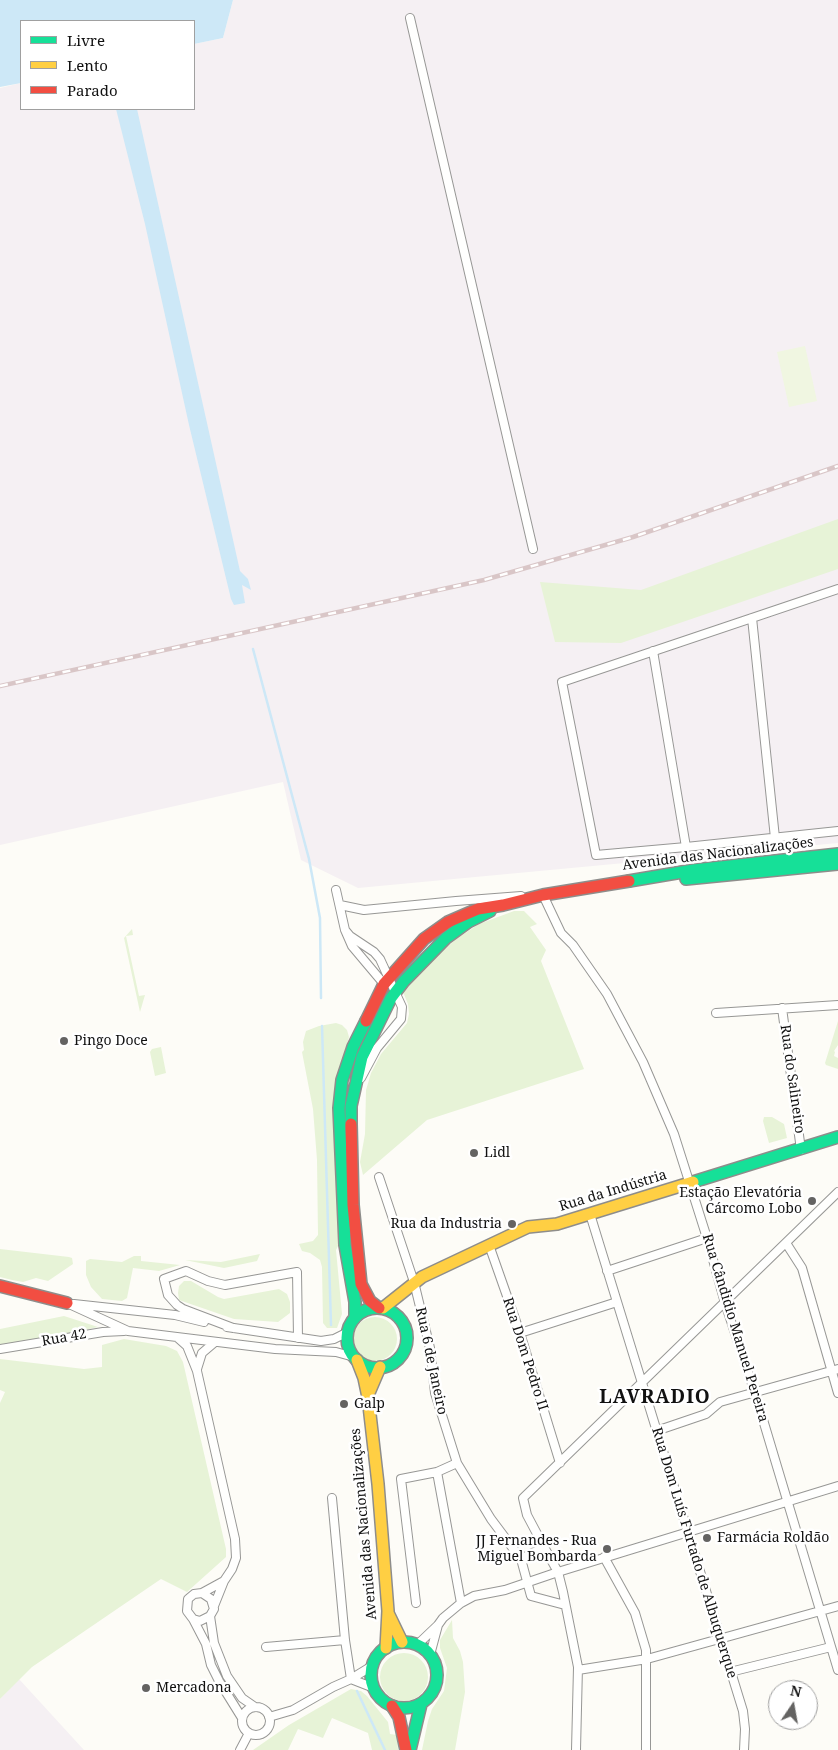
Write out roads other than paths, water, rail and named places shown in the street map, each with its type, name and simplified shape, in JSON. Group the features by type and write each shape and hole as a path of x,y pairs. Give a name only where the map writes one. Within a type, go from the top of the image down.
{"street":[{"path":"410,18 533,549"},
{"path":"838,589 562,682 596,855 838,831"},
{"path":"752,618 776,838"},
{"path":"653,651 686,847"},
{"name":"Avenida das Nacionalizações","path":"386,1648 388,1611 378,1484 368,1397 364,1378 356,1358 348,1345 348,1332 355,1317 354,1296 345,1245 339,1108 346,1066 353,1047 387,980 410,953 436,929 478,909 543,895 694,870 838,854"},
{"name":"Avenida das Nacionalizações","path":"602,885 838,864"},
{"path":"336,890 345,930 352,946 396,990 402,1006 401,1019 377,1048 353,1094"},
{"path":"340,904 364,910 543,895"},
{"name":"Rua Cândidio Manuel Pereira","path":"543,895 562,933 582,956 607,994 643,1062 674,1134 755,1393 831,1647 836,1655 838,1670"},
{"name":"Avenida das Nacionalizações","path":"405,1328 393,1312 381,1308 370,1301 364,1292 358,1271 351,1172 353,1094 362,1057 396,990 446,938 468,922 503,905"},
{"path":"345,930 350,936 378,956 387,980"},
{"name":"Rua do Salineiro","path":"716,1013 838,1005"},
{"name":"Rua do Salineiro","path":"782,1008 801,1150"},
{"name":"Rua da Indústria","path":"381,1308 410,1286 489,1245 536,1225 557,1224 838,1137"},
{"name":"Rua 6 de Janeiro","path":"379,1177 430,1348 434,1393 456,1463 491,1519 521,1559"},
{"path":"576,1750 578,1670 566,1605 558,1572 527,1515 524,1498 838,1192"},
{"name":"Rua Dom Luís Furtado de Albuquerque","path":"590,1214 743,1711 745,1729 744,1750"},
{"path":"607,1271 707,1238"},
{"path":"786,1243 802,1268 834,1370 838,1393"},
{"name":"Rua Dom Pedro II","path":"489,1245 520,1333 560,1463"},
{"path":"233,1328 177,1305 168,1295 164,1279 186,1272 224,1285 297,1272 298,1338"},
{"path":"0,1286 67,1304 128,1331 275,1349 336,1352 356,1358 372,1367 380,1367 389,1365 397,1360 406,1345 407,1336 401,1308 410,1286"},
{"path":"520,1333 617,1302"},
{"path":"67,1304 174,1315 233,1328 328,1341 348,1332"},
{"path":"355,1317 366,1310 381,1308"},
{"name":"Rua 42","path":"0,1349 103,1332 128,1331"},
{"path":"176,1337 187,1346 197,1371 235,1540 236,1558 232,1569 224,1581 210,1616 214,1644 227,1676 242,1698 255,1707 264,1710 269,1717 269,1725 264,1732 257,1735 249,1733 243,1726 242,1718 211,1665 206,1644 193,1618 187,1611 187,1603 194,1594 202,1593 224,1581"},
{"path":"197,1371 202,1353 215,1342"},
{"name":"Avenida das Nacionalizações","path":"368,1397 380,1367"},
{"path":"656,1431 706,1414 720,1402 834,1370"},
{"path":"416,1603 402,1479 437,1472 456,1463"},
{"path":"437,1472 461,1603"},
{"path":"430,1655 438,1625 442,1618 461,1603 474,1596 505,1590 838,1486"},
{"path":"332,1498 345,1640 351,1679"},
{"path":"544,1547 521,1559 531,1596 566,1605"},
{"path":"604,1558 634,1613 646,1650 646,1750"},
{"path":"202,1593 209,1596 214,1606"},
{"path":"578,1670 647,1659 779,1624 838,1606"},
{"path":"388,1611 402,1642"},
{"path":"193,1618 200,1620 210,1616"},
{"path":"417,1645 438,1625"},
{"path":"266,1647 345,1640"},
{"path":"392,1706 408,1708 421,1704 432,1693 436,1684 436,1668 430,1655 417,1645 402,1642 386,1648 377,1656 372,1666 371,1677 374,1688 378,1696 392,1706 399,1717 406,1750"},
{"path":"730,1672 831,1647"},
{"path":"269,1717 293,1710 372,1666"},
{"path":"351,1679 374,1688"},
{"path":"410,1750 421,1704"},
{"path":"242,1718 247,1710 255,1707"},
{"path":"240,1750 249,1733"}],"water":[{"path":"0,0 233,0 223,38 195,44 195,20 20,20 20,83 0,87"},
{"path":"116,110 137,110 240,571 248,579 251,590 242,585 245,603 234,605 231,599 189,425 145,224"}],"waterway":[{"path":"253,649 309,859 320,918 321,998"},
{"path":"322,1026 331,1325"},
{"path":"357,1691 385,1750"}],"railway":[{"path":"0,686 484,580 633,537 838,466"}],"place":[{"name":"Pingo Doce","path":"64,1041"},
{"name":"Lidl","path":"474,1153"},
{"name":"Estação Elevatória Cárcomo Lobo","path":"812,1201"},
{"name":"Rua da Industria","path":"512,1224"},
{"name":"Galp","path":"344,1404"},
{"name":"Farmácia Roldão","path":"707,1538"},
{"name":"JJ Fernandes - Rua Miguel Bombarda","path":"607,1549"},
{"name":"Mercadona","path":"146,1688"}],"district":[{"name":"LAVRADIO","path":"655,1398"}]}
